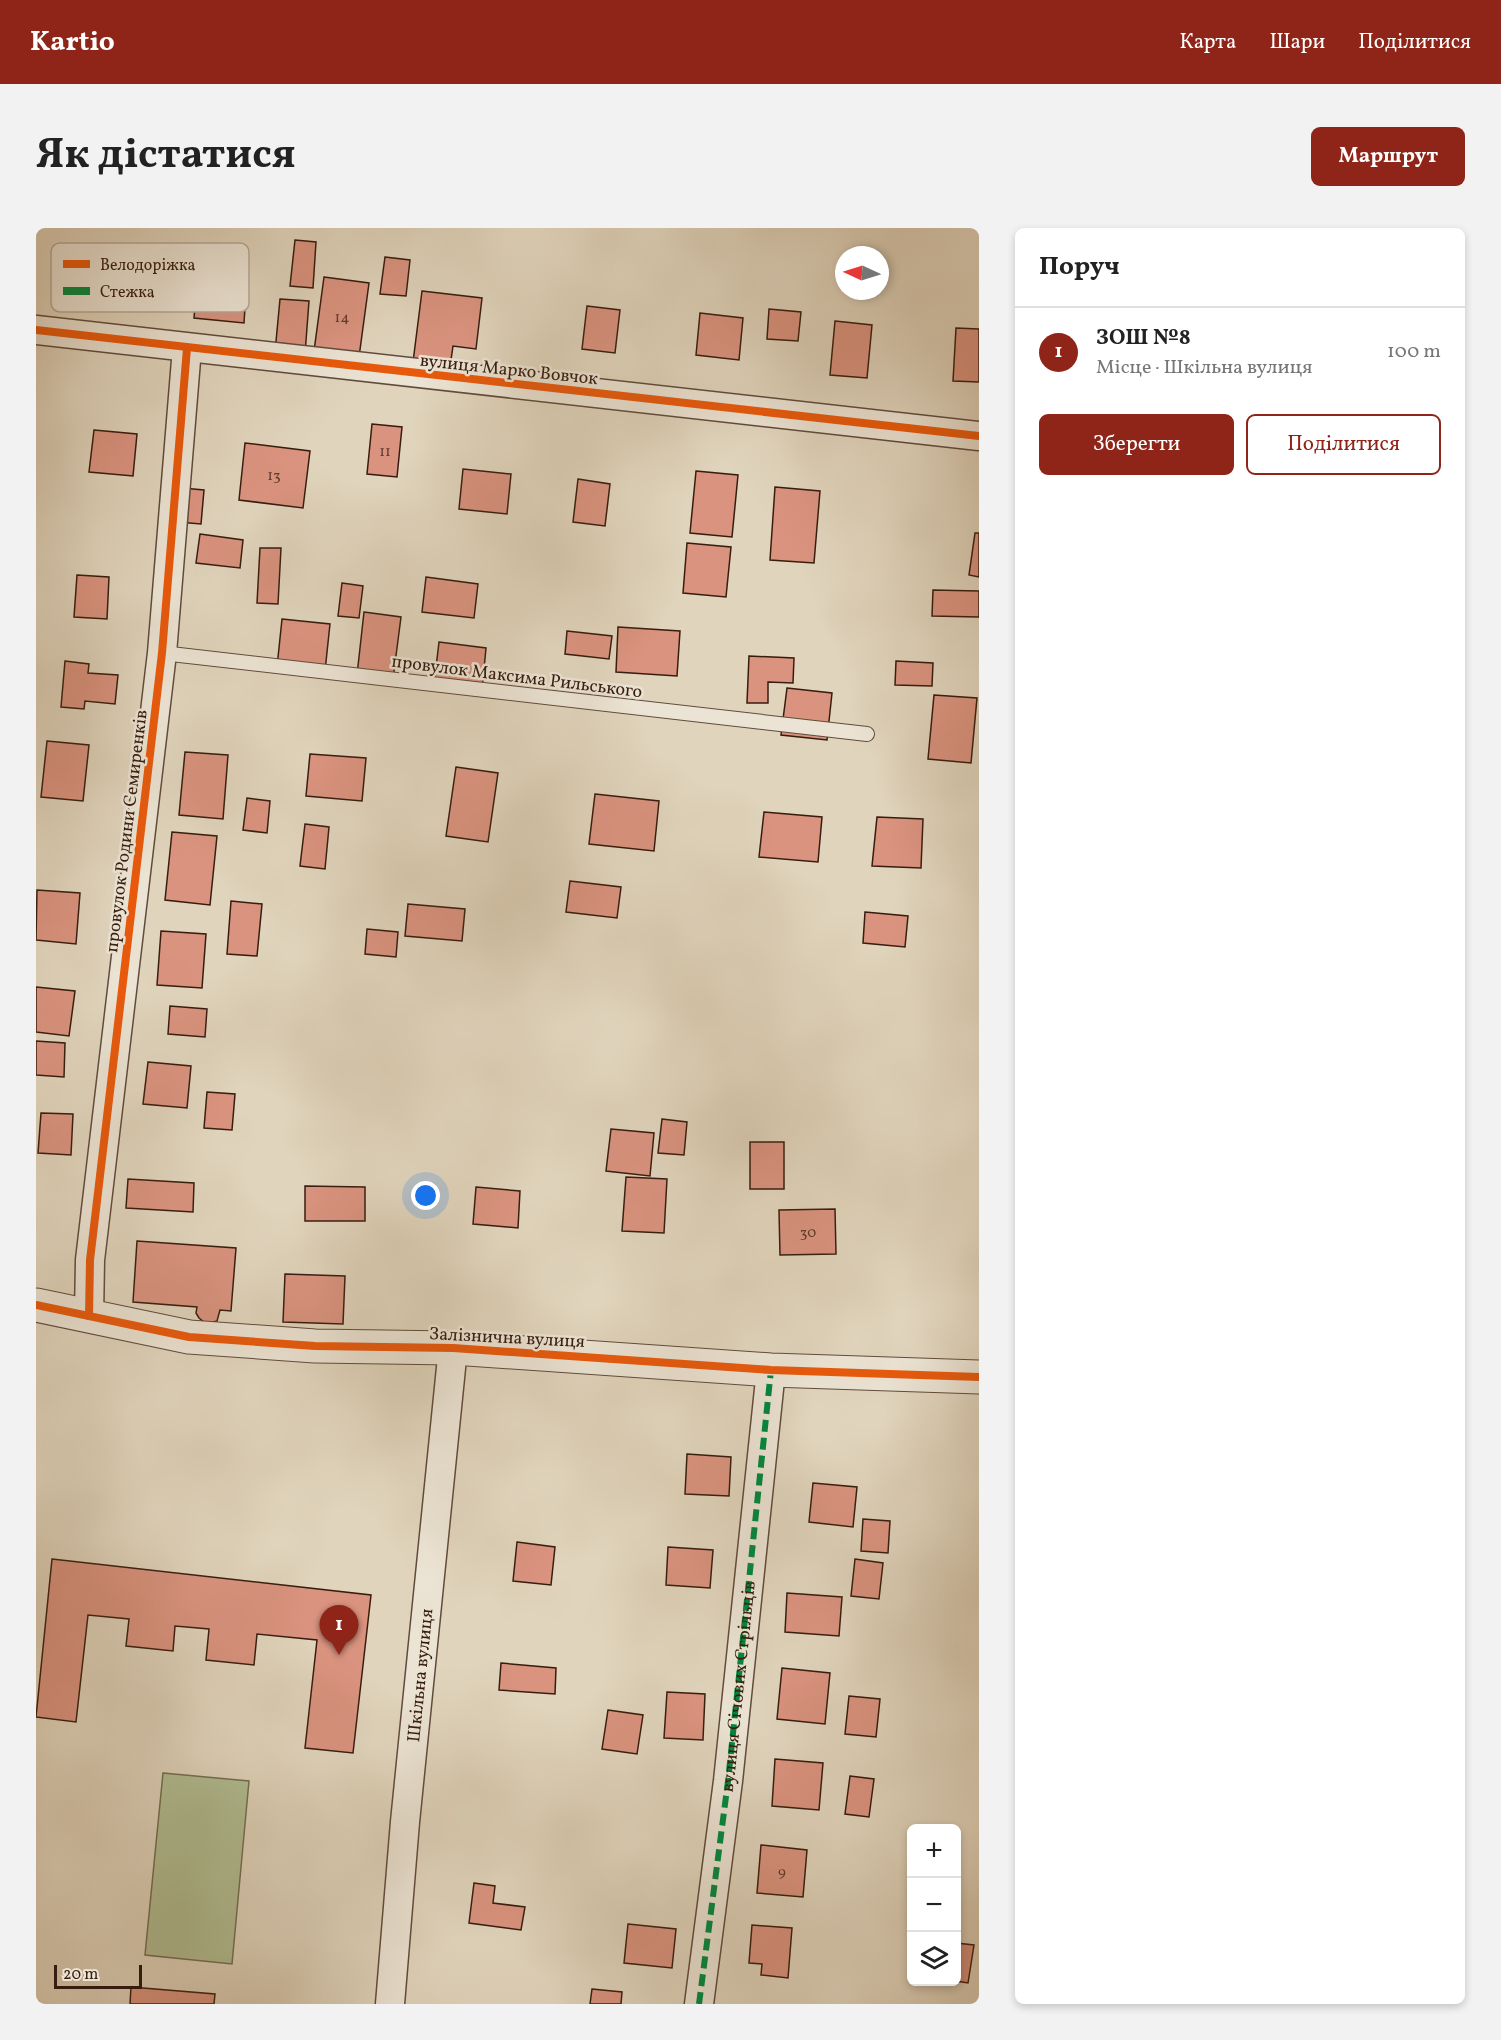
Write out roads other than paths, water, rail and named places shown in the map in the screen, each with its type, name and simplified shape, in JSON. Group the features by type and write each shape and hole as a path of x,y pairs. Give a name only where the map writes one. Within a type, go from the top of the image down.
{"street":[{"name":"вулиця Марко Вовчок","path":"36,330 979,436"},
{"name":"провулок Родини Семиренків","path":"89,1316 90,1260 162,653 187,348"},
{"name":"Залізнична вулиця","path":"36,1305 189,1337 315,1346 453,1348 771,1370 979,1377"},
{"name":"Шкільна вулиця","path":"390,2004 405,1822 453,1348"},
{"name":"вулиця Січових Стрільців","path":"699,2004 728,1781 771,1370"}],"lane":[{"name":"провулок Максима Рильського","path":"162,653 867,734"}],"place":[{"name":"ЗОШ №8","path":"339,1655"}]}
